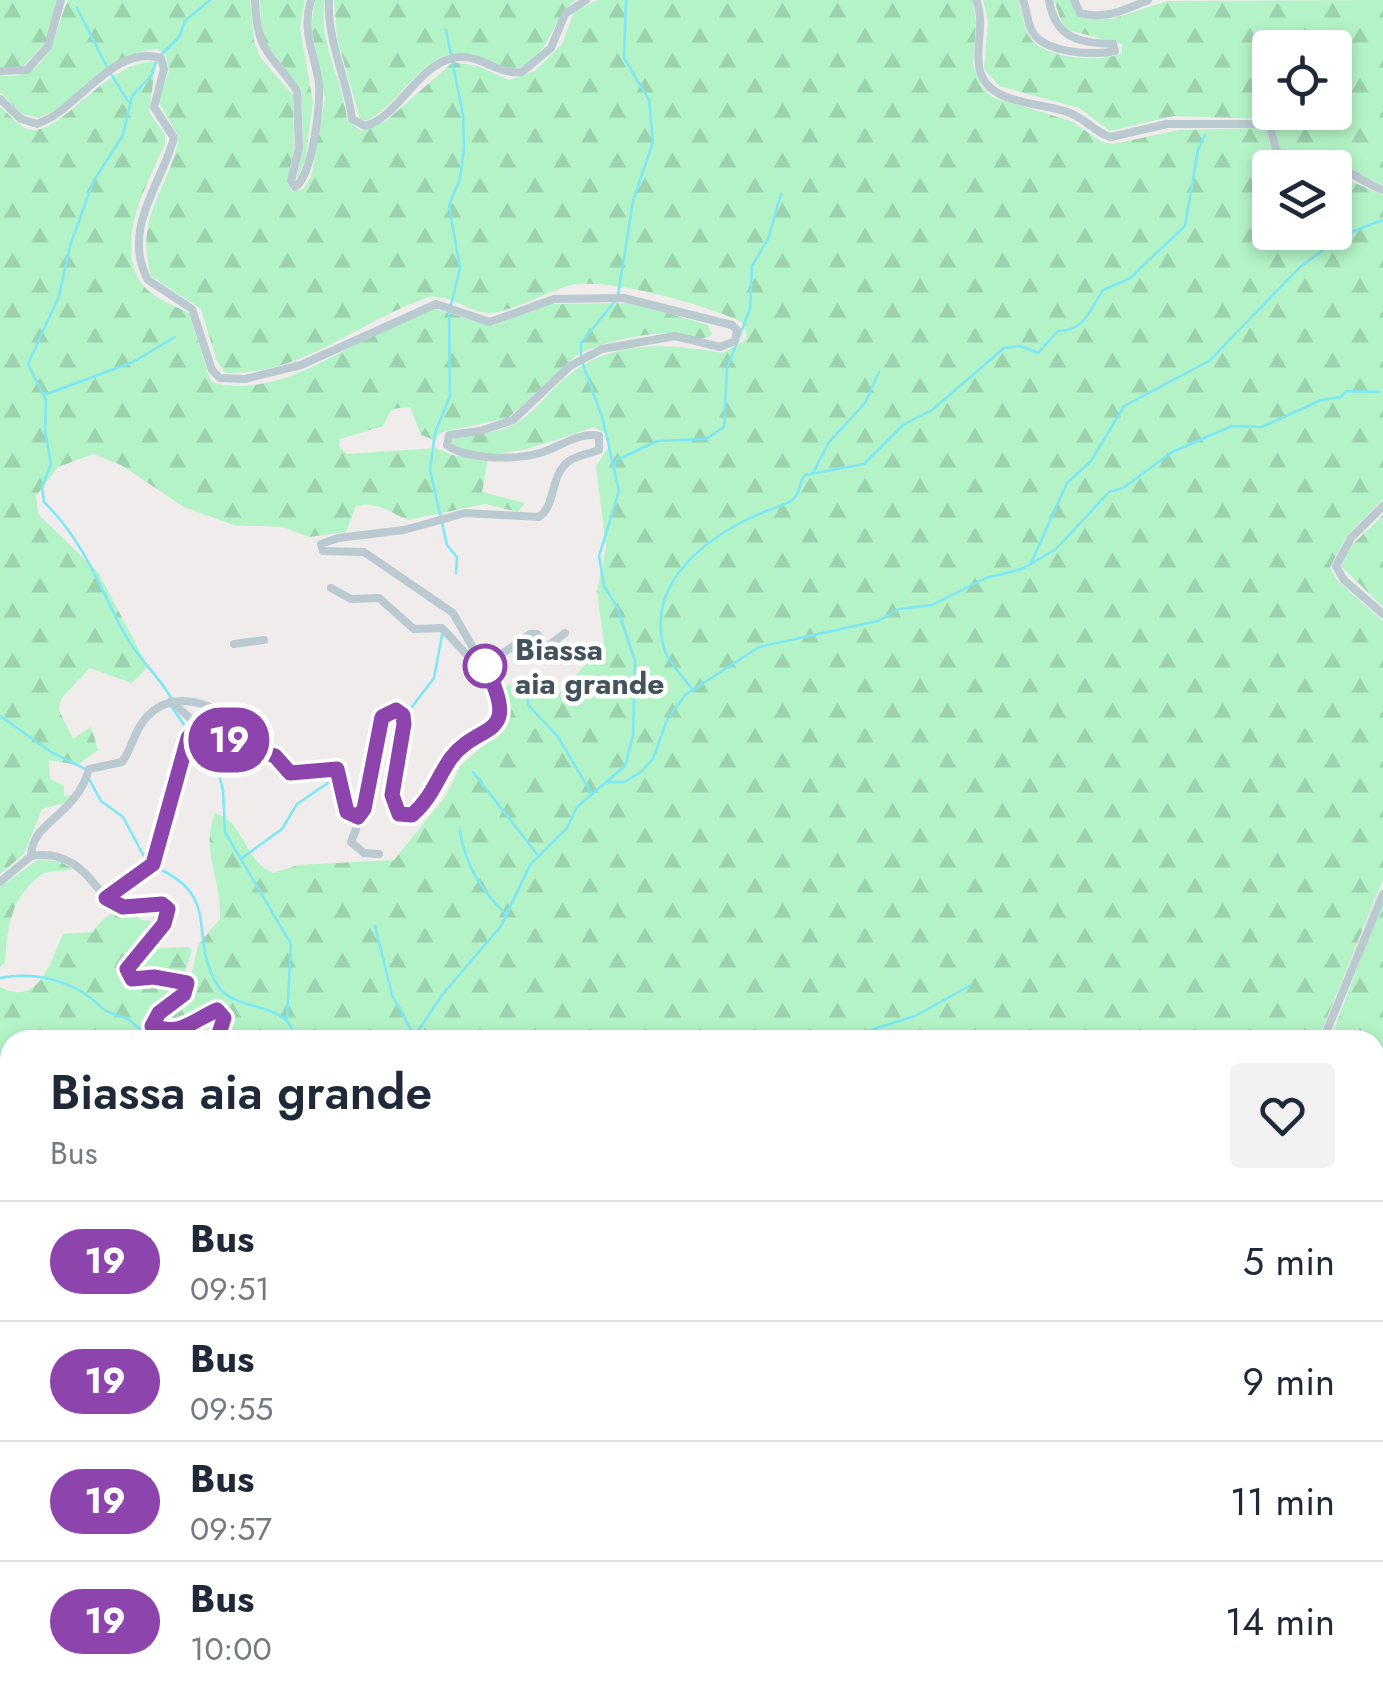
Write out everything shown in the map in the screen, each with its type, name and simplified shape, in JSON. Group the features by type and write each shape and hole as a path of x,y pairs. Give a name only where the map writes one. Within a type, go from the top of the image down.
{"street":[{"path":"0,71 16,72 33,66 48,46 61,0"},
{"path":"255,0 257,30 267,57 297,91 299,148 291,181 296,187 303,182 309,164 320,100 307,38 311,0"},
{"path":"329,0 331,39 348,87 352,119 364,126 380,120 449,59 470,58 496,71 522,72 551,48 566,14 586,0"},
{"path":"976,0 982,18 980,71 986,84 1002,93 1066,111 1110,138 1172,123 1261,124 1270,127 1276,149 1287,162 1305,154 1320,156 1362,183 1383,190"},
{"path":"1023,0 1032,31 1040,41 1075,50 1116,51 1113,44 1069,38 1056,25 1049,0"},
{"path":"1074,0 1080,13 1094,16 1126,10 1148,0"},
{"path":"0,99 21,120 37,124 73,104 114,66 141,57 161,58 164,69 154,107 174,140 145,208 138,250 148,280 192,309 212,370 220,378 244,379 302,364 436,304 490,322 554,299 624,298 736,328 738,337 725,346 674,336 589,354 513,420 480,432 449,435 447,444 460,452 518,456 538,454 585,435 600,436 599,450 575,458 558,472 548,508 539,517 465,513 321,544 326,552 364,552 448,609 485,666 498,711 492,730 456,753 426,802 412,815 402,816 394,808 392,795 403,715 396,710 386,712 364,809 351,844 364,853 378,854"},
{"path":"1383,506 1351,538 1336,566 1340,576 1383,614"},
{"path":"331,588 351,599 379,598 414,629 442,628 478,668 530,634 537,634 547,647 565,633"},
{"path":"234,644 264,640"},
{"path":"171,702 202,729 275,756 290,773 340,771 347,812 358,817"},
{"path":"0,882 31,856 40,830 76,801 89,769 122,762 150,714 171,702 201,702 232,719"},
{"path":"236,743 243,728"},
{"path":"106,898 153,864 184,746 191,734 202,729"},
{"path":"31,856 71,860 106,898 123,907 162,904 168,909 164,924 127,969 132,979 154,977 187,983 184,994 159,1013 152,1026 168,1030 190,1026 217,1010 224,1018 221,1030"},
{"path":"1327,1030 1383,894"}],"green space":[{"path":"0,0 59,0 48,39 23,67 0,67"},
{"path":"68,0 250,0 254,42 261,58 293,95 294,149 287,182 292,192 303,189 311,177 325,98 311,26 315,0 325,0 324,30 347,120 361,131 386,121 453,62 478,66 509,80 535,71 562,44 574,12 597,0 972,0 976,21 973,65 981,86 992,97 1071,121 1102,142 1113,144 1179,130 1266,130 1272,150 1252,150 1252,250 1352,250 1352,182 1383,195 1383,499 1346,537 1330,567 1337,580 1383,621 1383,879 1322,1030 224,1030 227,1013 219,1006 194,1022 157,1025 164,1014 193,993 191,976 198,945 220,919 210,840 215,813 233,824 256,860 273,873 298,865 394,860 445,797 461,765 492,738 505,719 504,687 524,684 557,696 604,644 597,591 606,548 596,466 609,446 606,434 594,427 504,453 468,450 451,443 451,439 518,422 563,380 599,357 659,346 723,353 747,339 744,323 707,308 630,288 584,284 567,286 488,313 440,297 423,299 303,357 252,372 225,373 216,359 201,309 151,276 147,255 149,220 179,138 158,101 169,71 166,55 157,49 136,53 106,69 56,109 39,118 22,114 0,92 0,75 30,72 47,54"},
{"path":"260,0 305,0 300,28 313,102 305,161 296,181 303,145 301,89 268,46 261,30"},
{"path":"334,0 576,0 561,15 541,50 525,65 507,68 470,55 451,54 427,66 366,121 360,119 337,38"},
{"path":"983,0 1018,0 1030,38 1048,51 1101,58 1122,53 1122,44 1064,29 1054,0 1070,0 1078,16 1112,19 1167,1 1383,0 1383,185 1352,169 1352,150 1282,150 1275,130 1352,130 1352,30 1252,30 1252,119 1174,116 1110,131 1079,108 999,86 984,69 988,21"},
{"path":"156,62 149,112 165,135 165,144 137,210 132,262 147,290 189,313 211,382 241,386 298,373 409,318 436,309 492,326 549,304 633,303 708,325 712,334 699,338 651,334 588,350 578,354 508,418 442,432 434,440 421,435 410,407 392,409 383,426 340,439 339,446 346,454 437,448 452,455 488,459 482,492 525,503 518,512 485,504 408,520 383,508 364,505 356,506 346,532 309,537 283,527 234,525 184,507 121,465 93,454 58,467 36,496 38,514 98,572 148,667 132,683 90,668 61,699 59,710 73,739 91,727 98,750 77,765 49,760 50,779 64,786 64,796 74,795 74,800 42,809 24,854 0,874 0,107 25,128 37,130 67,114 119,73 137,64"},
{"path":"1383,515 1383,607 1341,566 1352,545"},
{"path":"37,860 59,861 73,869 44,873 23,894 12,914 5,962 0,967 0,887"},
{"path":"1383,900 1383,1030 1334,1030"},
{"path":"164,907 160,924 125,965 124,974 129,980 182,984 180,992 155,1007 146,1027 150,1030 0,1030 0,987 14,992 34,987 48,968 63,934 93,932 106,918 120,912 134,912 141,920 152,921 156,909"},
{"path":"148,949 192,950 183,978 131,972"}],"waterway":[{"path":"161,55 179,37 185,21 210,0"},
{"path":"618,295 633,201 653,142 649,100 624,58 626,0"},
{"path":"77,8 107,67"},
{"path":"446,30 463,115 464,148 460,179 449,205 460,268 451,305"},
{"path":"156,62 151,76 132,96 123,135 93,182 70,246 59,296 28,364 46,400 45,431 51,464 42,487 44,502 70,532 129,641 170,696"},
{"path":"111,74 128,101"},
{"path":"692,689 667,656 661,628 662,607 669,588 694,555 729,529 791,501 805,475 864,464 903,425 932,410 1004,348 1020,346 1038,353 1058,331 1081,323 1103,290 1129,279 1185,226 1198,150 1205,135"},
{"path":"614,467 617,460 657,441 706,439 724,427 727,368 750,309 752,266 768,239 781,194"},
{"path":"1031,563 1067,483 1091,461 1124,406 1209,361 1301,266 1346,234 1383,220"},
{"path":"581,356 581,343 614,302"},
{"path":"449,313 450,396 435,433 430,470 447,545 457,557 456,573"},
{"path":"44,395 133,362 175,337"},
{"path":"419,1030 442,995 501,926 530,865 567,828 577,807 625,766 633,736 635,661 617,607 604,586 599,556 619,491 603,420 583,364"},
{"path":"813,473 829,442 865,403 879,372"},
{"path":"607,782 624,782 641,772 653,759 667,720 685,695 759,647 878,621 899,609 932,605 986,578 1022,569 1056,549 1109,492 1123,488 1172,452 1232,426 1262,427 1321,400 1341,397 1346,391 1379,392"},
{"path":"408,712 434,678 442,635"},
{"path":"523,684 529,706 558,737 592,794"},
{"path":"171,706 189,732"},
{"path":"0,716 51,752 85,769"},
{"path":"197,734 215,760 223,790 225,832 291,944 287,1019"},
{"path":"473,772 537,854"},
{"path":"88,777 101,801 123,817 147,862"},
{"path":"242,858 282,829 297,804 331,781"},
{"path":"460,831 476,877 506,914"},
{"path":"153,866 175,878 197,904 204,950 218,986 226,995 274,1012 292,1030"},
{"path":"375,926 392,995 411,1030"},
{"path":"0,978 54,980 142,1030"},
{"path":"871,1030 915,1016 971,985"}],"bus line":[{"name":"19","path":"168,1030 156,1029 153,1021 184,994 187,983 154,977 132,979 127,969 164,924 168,909 162,904 143,908 116,906 106,898 153,864 184,746 194,731 207,730 275,756 286,772 337,769 347,812 358,817 364,809 382,717 396,710 403,715 404,724 393,802 399,814 412,815 441,782 451,758 486,735 497,722 498,705 485,666"},
{"name":"19","path":"168,1030 198,1024 217,1010 224,1018 220,1030"}],"place":[{"name":"Biassa aia grande","path":"485,666"}]}
